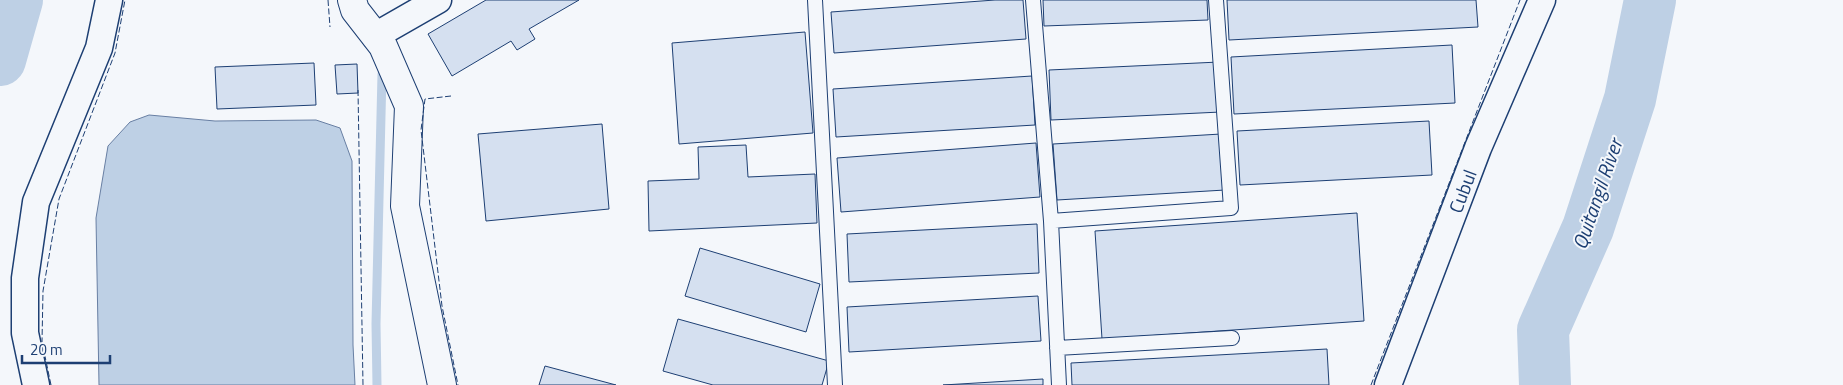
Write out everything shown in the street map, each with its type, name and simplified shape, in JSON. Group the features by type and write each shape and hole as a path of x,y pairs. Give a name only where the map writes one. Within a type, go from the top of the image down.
{"street":[{"path":"36,385 25,333 26,278 36,202 99,48 109,0"},
{"path":"352,0 355,10 383,46 409,106 405,206 442,385"},
{"path":"375,36 438,0"},
{"name":"Cubul","path":"1388,385 1478,148 1542,0"}],"lane":[{"path":"815,0 836,385"},
{"path":"1033,0 1051,221 1059,385"},
{"path":"1051,221 1230,208 1216,0"},
{"path":"1057,348 1232,338"}],"water":[{"path":"149,115 215,121 316,120 340,128 352,161 355,385 99,385 96,218 108,146 130,122"}],"building":[{"path":"486,0 579,0 529,29 535,39 517,50 511,41 452,76 428,34"},
{"path":"995,0 1023,0 1026,39 834,53 831,12"},
{"path":"1043,0 1207,0 1208,20 1044,26"},
{"path":"1227,0 1476,0 1478,27 1229,40"},
{"path":"805,32 813,133 679,144 672,43"},
{"path":"1452,45 1455,103 1234,114 1231,57"},
{"path":"1219,62 1221,112 1051,120 1049,70"},
{"path":"314,63 316,105 217,109 215,67"},
{"path":"357,64 358,93 337,94 335,65"},
{"path":"1032,76 1035,125 836,137 833,89"},
{"path":"1429,121 1432,175 1240,185 1237,131"},
{"path":"602,124 609,209 486,221 478,134"},
{"path":"1221,134 1225,190 1057,200 1053,144"},
{"path":"1036,143 1040,197 841,212 837,158"},
{"path":"746,145 748,177 815,174 817,223 649,231 648,181 699,179 698,147"},
{"path":"1357,213 1364,321 1102,339 1095,231"},
{"path":"1037,224 1039,273 849,282 847,234"},
{"path":"700,248 820,284 806,332 685,296"},
{"path":"1038,296 1041,341 849,352 847,307"},
{"path":"678,319 829,361 822,385 713,385 663,371"},
{"path":"1327,349 1329,385 1072,385 1071,363"},
{"path":"545,366 616,385 539,385"},
{"path":"1043,379 1043,385 943,385"}],"waterway":[{"path":"0,60 17,0"},
{"name":"Quitangil River","path":"1545,385 1543,330 1588,228 1630,99 1650,0"},
{"path":"377,385 376,324 382,74"}],"fence":[{"path":"51,385 42,342 43,291 59,199 115,53 125,0"},
{"path":"328,0 330,27"},
{"path":"1371,385 1520,0"},
{"path":"358,90 363,385"},
{"path":"451,96 425,99 421,130 442,306 458,385"}]}
